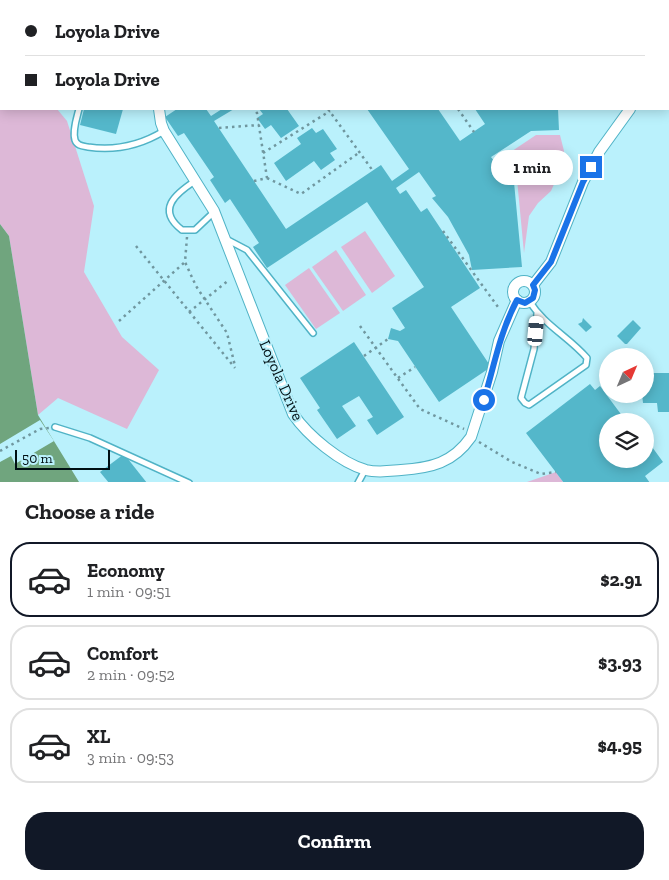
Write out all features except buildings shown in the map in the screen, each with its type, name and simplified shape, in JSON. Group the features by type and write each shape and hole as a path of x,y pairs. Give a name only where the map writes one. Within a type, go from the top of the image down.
{"street":[{"name":"Loyola Drive","path":"159,110 164,131 214,211 226,238 238,274 293,414 305,430 326,448 366,470 386,472 429,467 439,464 459,451 471,437 489,382 499,341 517,300"},
{"path":"533,285 551,262 583,182 599,152 629,110"},
{"path":"523,280 528,281 533,285 535,295 530,302 525,303 517,300 513,293 516,284 523,280"}],"lane":[{"path":"79,110 75,137 76,142 80,145 98,148 117,148 152,138 164,131"},
{"path":"195,180 180,192 170,205 168,212 177,226 182,230 188,230 199,227 214,211"},
{"path":"226,238 248,250 313,333"},
{"path":"530,302 537,314 587,358 586,365 529,405 521,398 534,349 537,314"},
{"path":"55,427 90,438 189,482"},
{"path":"358,482 366,470"}],"path":[{"path":"255,110 257,113 267,178"},
{"path":"263,152 329,110 373,171"},
{"path":"459,110 474,132"},
{"path":"219,128 259,125"},
{"path":"254,181 267,178 301,194 360,152"},
{"path":"136,246 236,368 227,333 205,299 185,262 188,230"},
{"path":"443,231 498,307 497,310"},
{"path":"119,321 185,262"},
{"path":"189,312 238,274"},
{"path":"360,326 420,409 465,429 471,437 512,462 540,474 556,472"},
{"path":"364,356 388,339"},
{"path":"398,378 415,367"},
{"path":"0,452 40,429 55,427"}],"shaded area":[{"path":"0,110 58,110 67,121 94,206 84,272 122,337 159,370 127,429 58,398 38,415 9,236 0,224"},
{"path":"536,135 560,135 564,151 559,173 551,191 538,203 529,216 524,253 515,158 503,157"},
{"path":"0,224 9,236 38,415 79,482 0,482"},
{"path":"365,231 395,276 372,293 341,247"},
{"path":"336,250 366,295 343,311 312,267"},
{"path":"309,268 340,313 316,329 285,285"},
{"path":"556,472 563,482 527,482"}],"pier":[{"path":"40,420 54,441 15,464 11,456 0,462 0,444"}],"route":[{"path":"484,400 499,341 510,313 517,300 521,303 530,302 535,295 533,285 547,268 558,248 572,208 591,167"}]}
